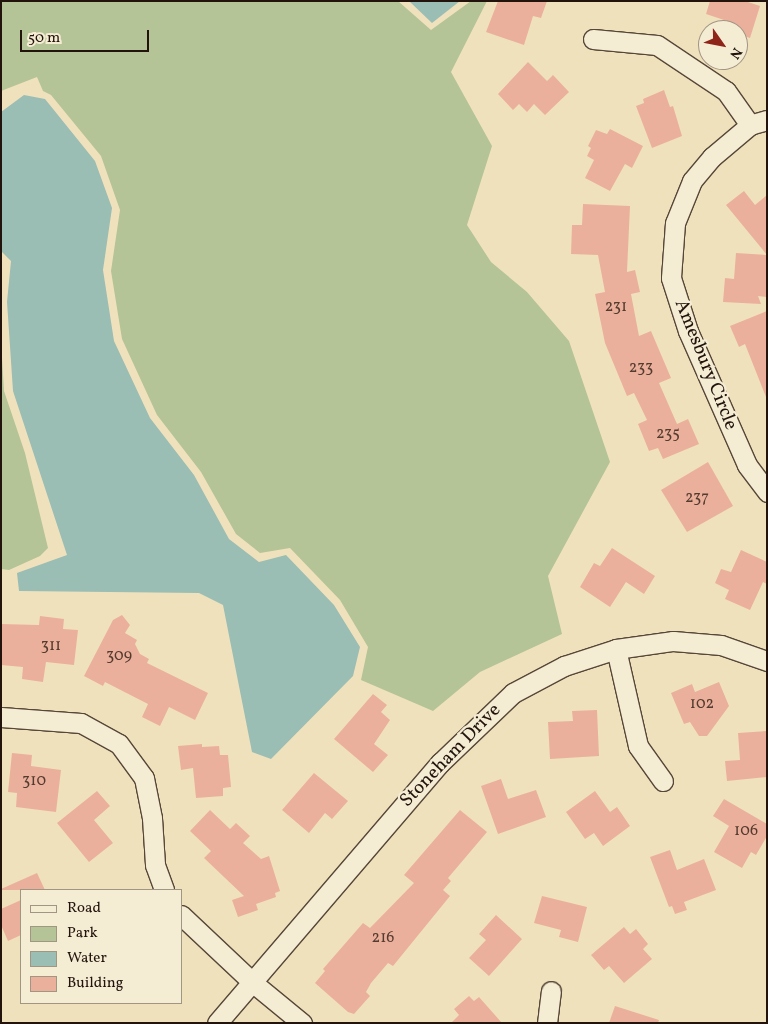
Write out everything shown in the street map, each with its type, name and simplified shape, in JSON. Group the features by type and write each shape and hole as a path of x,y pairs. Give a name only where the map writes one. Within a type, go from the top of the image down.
{"street":[{"path":"593,39 656,45 726,91 758,123"},
{"name":"Amesbury Circle","path":"758,123 712,157 692,181 675,224 671,278 688,330 747,465 767,492"},
{"name":"Stoneham Drive","path":"217,1023 440,763 486,717 514,693 564,666 616,649 673,641 721,645 767,661"},
{"path":"616,649 638,746 663,781"},
{"path":"1,717 81,723 120,744 144,778 152,818 155,865 164,889"},
{"path":"182,916 252,982 302,1023"},
{"path":"548,1023 551,992"}],"green space":[{"path":"1,1 398,1 431,30 471,1 487,1 451,72 492,146 467,225 491,262 527,292 569,341 610,462 548,576 562,634 480,672 433,711 361,680 368,647 340,600 290,548 260,553 236,534 201,472 157,415 122,339 111,271 120,210 101,156 51,95 43,91 37,77 1,91"},
{"path":"1,341 4,391 25,453 48,548 40,556 9,570 1,569"}],"water":[{"path":"409,1 460,1 432,23"},
{"path":"24,95 45,99 95,161 112,208 103,270 114,341 150,418 194,475 229,539 259,562 286,555 334,605 360,647 353,676 271,759 252,752 223,605 199,593 19,591 17,573 67,555 13,391 7,302 11,261 1,251 1,112"}],"building":[{"path":"498,1 547,1 541,18 533,16 524,45 486,32"},
{"path":"710,1 745,1 760,6 750,38 748,37 748,20 724,20 706,14"},
{"path":"528,62 547,81 553,75 569,92 545,115 534,104 527,112 519,104 513,110 498,94"},
{"path":"664,90 670,107 673,106 682,136 652,148 636,106 644,103 643,99"},
{"path":"610,129 643,146 632,168 625,164 610,191 585,178 594,160 587,156 591,148 588,146 596,130 607,134"},
{"path":"744,191 755,205 767,195 767,255 726,205"},
{"path":"583,204 630,206 627,272 635,270 640,292 631,294 639,336 651,331 671,378 659,383 677,424 688,419 699,444 663,459 658,448 649,451 638,424 647,420 634,393 627,396 605,343 595,294 605,292 598,255 571,254 572,225 582,225"},
{"path":"736,253 767,255 767,297 758,296 761,304 723,302 725,278 734,279"},
{"path":"767,311 766,397 745,344 739,347 730,326"},
{"path":"708,462 733,506 687,532 661,490"},
{"path":"612,548 655,576 644,594 626,582 610,607 580,587 594,563 600,566"},
{"path":"741,550 767,562 767,584 763,582 750,610 725,599 729,590 715,583 721,569 731,572"},
{"path":"122,615 130,625 125,633 137,640 135,644 140,654 149,659 147,663 208,693 195,720 169,707 160,726 142,717 148,704 105,682 103,686 84,676 113,620"},
{"path":"40,616 64,619 63,629 78,630 74,665 46,662 43,682 22,679 23,667 1,665 1,624 39,625"},
{"path":"719,682 729,706 707,736 699,736 690,722 684,724 671,693 692,684 695,692"},
{"path":"373,694 387,705 381,712 390,720 374,744 388,755 373,772 334,739"},
{"path":"597,710 599,756 550,759 548,722 573,721 572,711"},
{"path":"767,731 767,777 727,781 725,761 740,760 738,733"},
{"path":"202,744 202,747 219,746 220,755 228,755 231,787 223,788 223,796 196,798 193,768 181,770 178,746"},
{"path":"12,753 32,755 31,766 61,770 56,812 16,807 17,793 8,792"},
{"path":"314,773 348,801 332,819 325,813 309,833 282,810"},
{"path":"501,779 508,799 536,790 546,817 498,834 481,786"},
{"path":"97,791 110,806 94,820 113,843 89,862 57,823"},
{"path":"595,791 610,812 617,807 630,826 603,846 594,833 585,839 566,812"},
{"path":"724,799 767,824 767,836 756,855 751,852 742,868 714,852 729,826 713,816"},
{"path":"210,810 230,829 236,823 250,836 243,843 261,859 269,856 280,891 275,893 276,897 256,904 258,910 238,917 232,900 244,896 204,858 211,851 190,831"},
{"path":"460,810 487,832 448,878 451,881 443,890 450,896 393,966 388,963 371,983 366,992 370,996 354,1014 348,1012 315,983 325,971 323,969 363,923 370,928 414,883 404,875"},
{"path":"670,850 677,870 704,859 716,890 684,902 687,910 675,914 672,906 669,907 650,857"},
{"path":"37,873 45,889 1,890"},
{"path":"542,896 587,907 578,942 559,937 561,930 534,923"},
{"path":"20,900 20,935 8,941 1,925 1,909"},
{"path":"496,915 522,939 489,976 469,958 486,940 479,934"},
{"path":"624,927 630,934 636,929 648,944 643,949 652,959 624,983 609,966 604,970 591,955"},
{"path":"469,996 474,1001 479,997 502,1023 451,1023 459,1015 454,1009"},
{"path":"615,1006 659,1020 658,1023 609,1023"}]}
